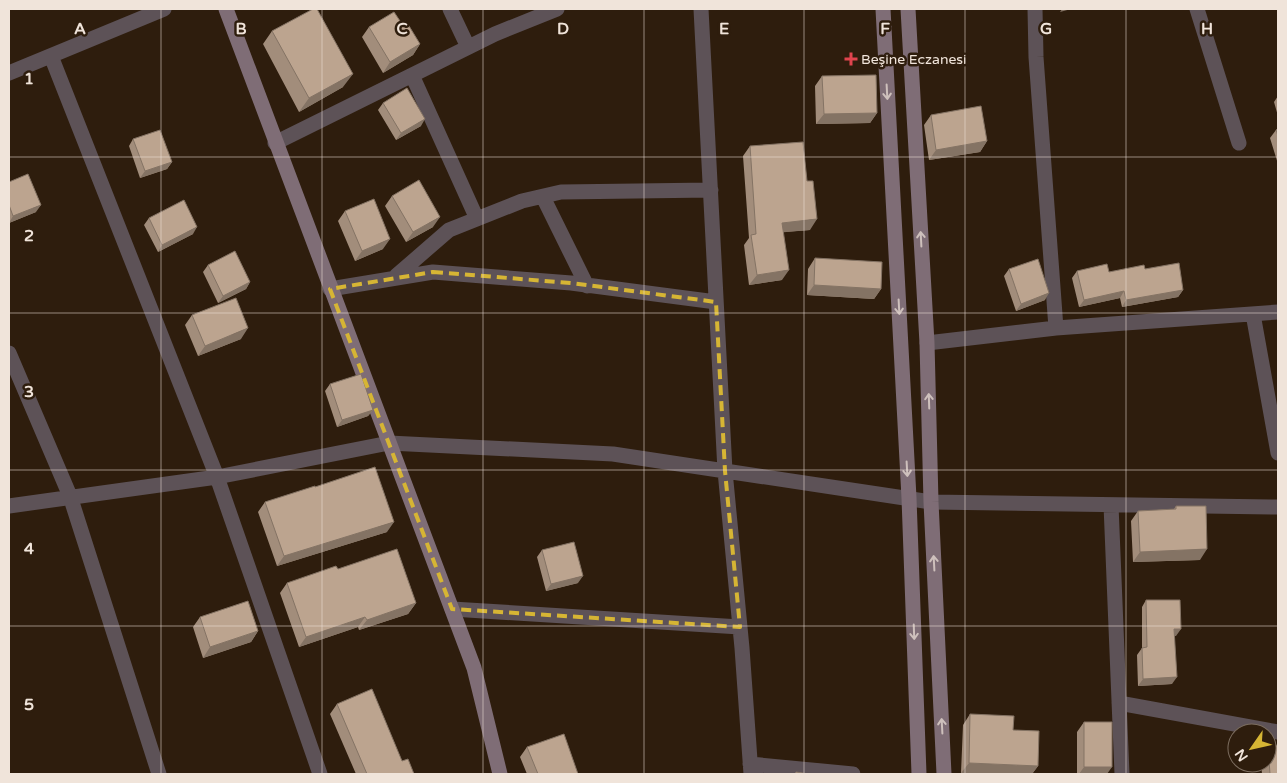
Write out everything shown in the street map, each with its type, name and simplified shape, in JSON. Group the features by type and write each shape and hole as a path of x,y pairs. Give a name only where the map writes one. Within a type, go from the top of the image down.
{"street":[{"path":"9,73 164,9"},
{"path":"226,9 474,668 500,774"},
{"path":"450,9 468,48"},
{"path":"275,143 468,48 557,9"},
{"path":"702,9 725,470 751,769 853,774"},
{"path":"883,9 909,498 919,774"},
{"path":"908,9 927,343 931,502 944,774"},
{"path":"1035,9 1036,58 1056,328"},
{"path":"1196,9 1239,143"},
{"path":"51,56 217,477 320,774"},
{"path":"412,75 477,219"},
{"path":"396,276 448,230 522,201 561,192 711,190"},
{"path":"543,196 587,286"},
{"path":"330,289 396,276 433,272 587,286 716,302"},
{"path":"927,343 1056,328 1278,312"},
{"path":"1253,314 1278,454"},
{"path":"9,353 70,496 159,774"},
{"path":"9,506 217,477 389,443 614,454 931,502 1278,506"},
{"path":"1110,505 1122,774"},
{"path":"452,609 740,627"},
{"path":"1119,703 1278,732"}],"highlighted area":[{"path":"433,272 571,283 716,302 725,471 740,627 452,609 330,289"}],"building":[{"path":"313,9 317,9 353,74 309,98 272,31"},
{"path":"394,12 402,24 406,21 420,44 390,62 369,27"},
{"path":"876,75 877,113 824,114 822,76"},
{"path":"407,88 425,119 401,133 383,103"},
{"path":"981,106 987,141 936,150 931,115"},
{"path":"160,130 172,162 145,171 133,139"},
{"path":"803,142 807,181 813,181 817,219 782,223 789,270 757,275 751,235 756,234 750,146"},
{"path":"28,174 41,205 13,216 9,205 9,182"},
{"path":"419,180 440,217 413,232 392,196"},
{"path":"374,199 390,239 362,251 345,211"},
{"path":"184,200 197,227 162,245 149,218"},
{"path":"235,251 250,282 223,296 208,265"},
{"path":"815,258 882,262 881,289 814,285"},
{"path":"1038,259 1049,293 1021,304 1009,269"},
{"path":"1179,263 1183,290 1126,300 1124,291 1084,300 1077,271 1107,264 1109,272 1144,265 1145,269"},
{"path":"236,298 248,328 205,346 192,315"},
{"path":"361,374 373,410 342,420 330,384"},
{"path":"375,467 394,522 284,556 265,502"},
{"path":"1176,506 1206,506 1207,549 1140,552 1138,511 1176,509"},
{"path":"574,542 583,576 551,584 542,550"},
{"path":"397,549 416,603 367,620 365,617 306,637 287,583 336,566 338,569"},
{"path":"1146,600 1180,600 1181,629 1174,629 1177,677 1143,679 1142,648 1147,647"},
{"path":"248,601 258,631 210,647 200,617"},
{"path":"372,689 402,761 408,759 414,774 367,774 337,704"},
{"path":"970,714 1014,716 1013,730 1039,731 1038,766 969,763"},
{"path":"1084,722 1112,722 1112,767 1084,767"},
{"path":"564,734 578,774 538,774 527,747"},
{"path":"1277,745 1278,774 1270,774 1277,773"}],"place":[{"name":"Beşine Eczanesi","path":"851,59"}]}
